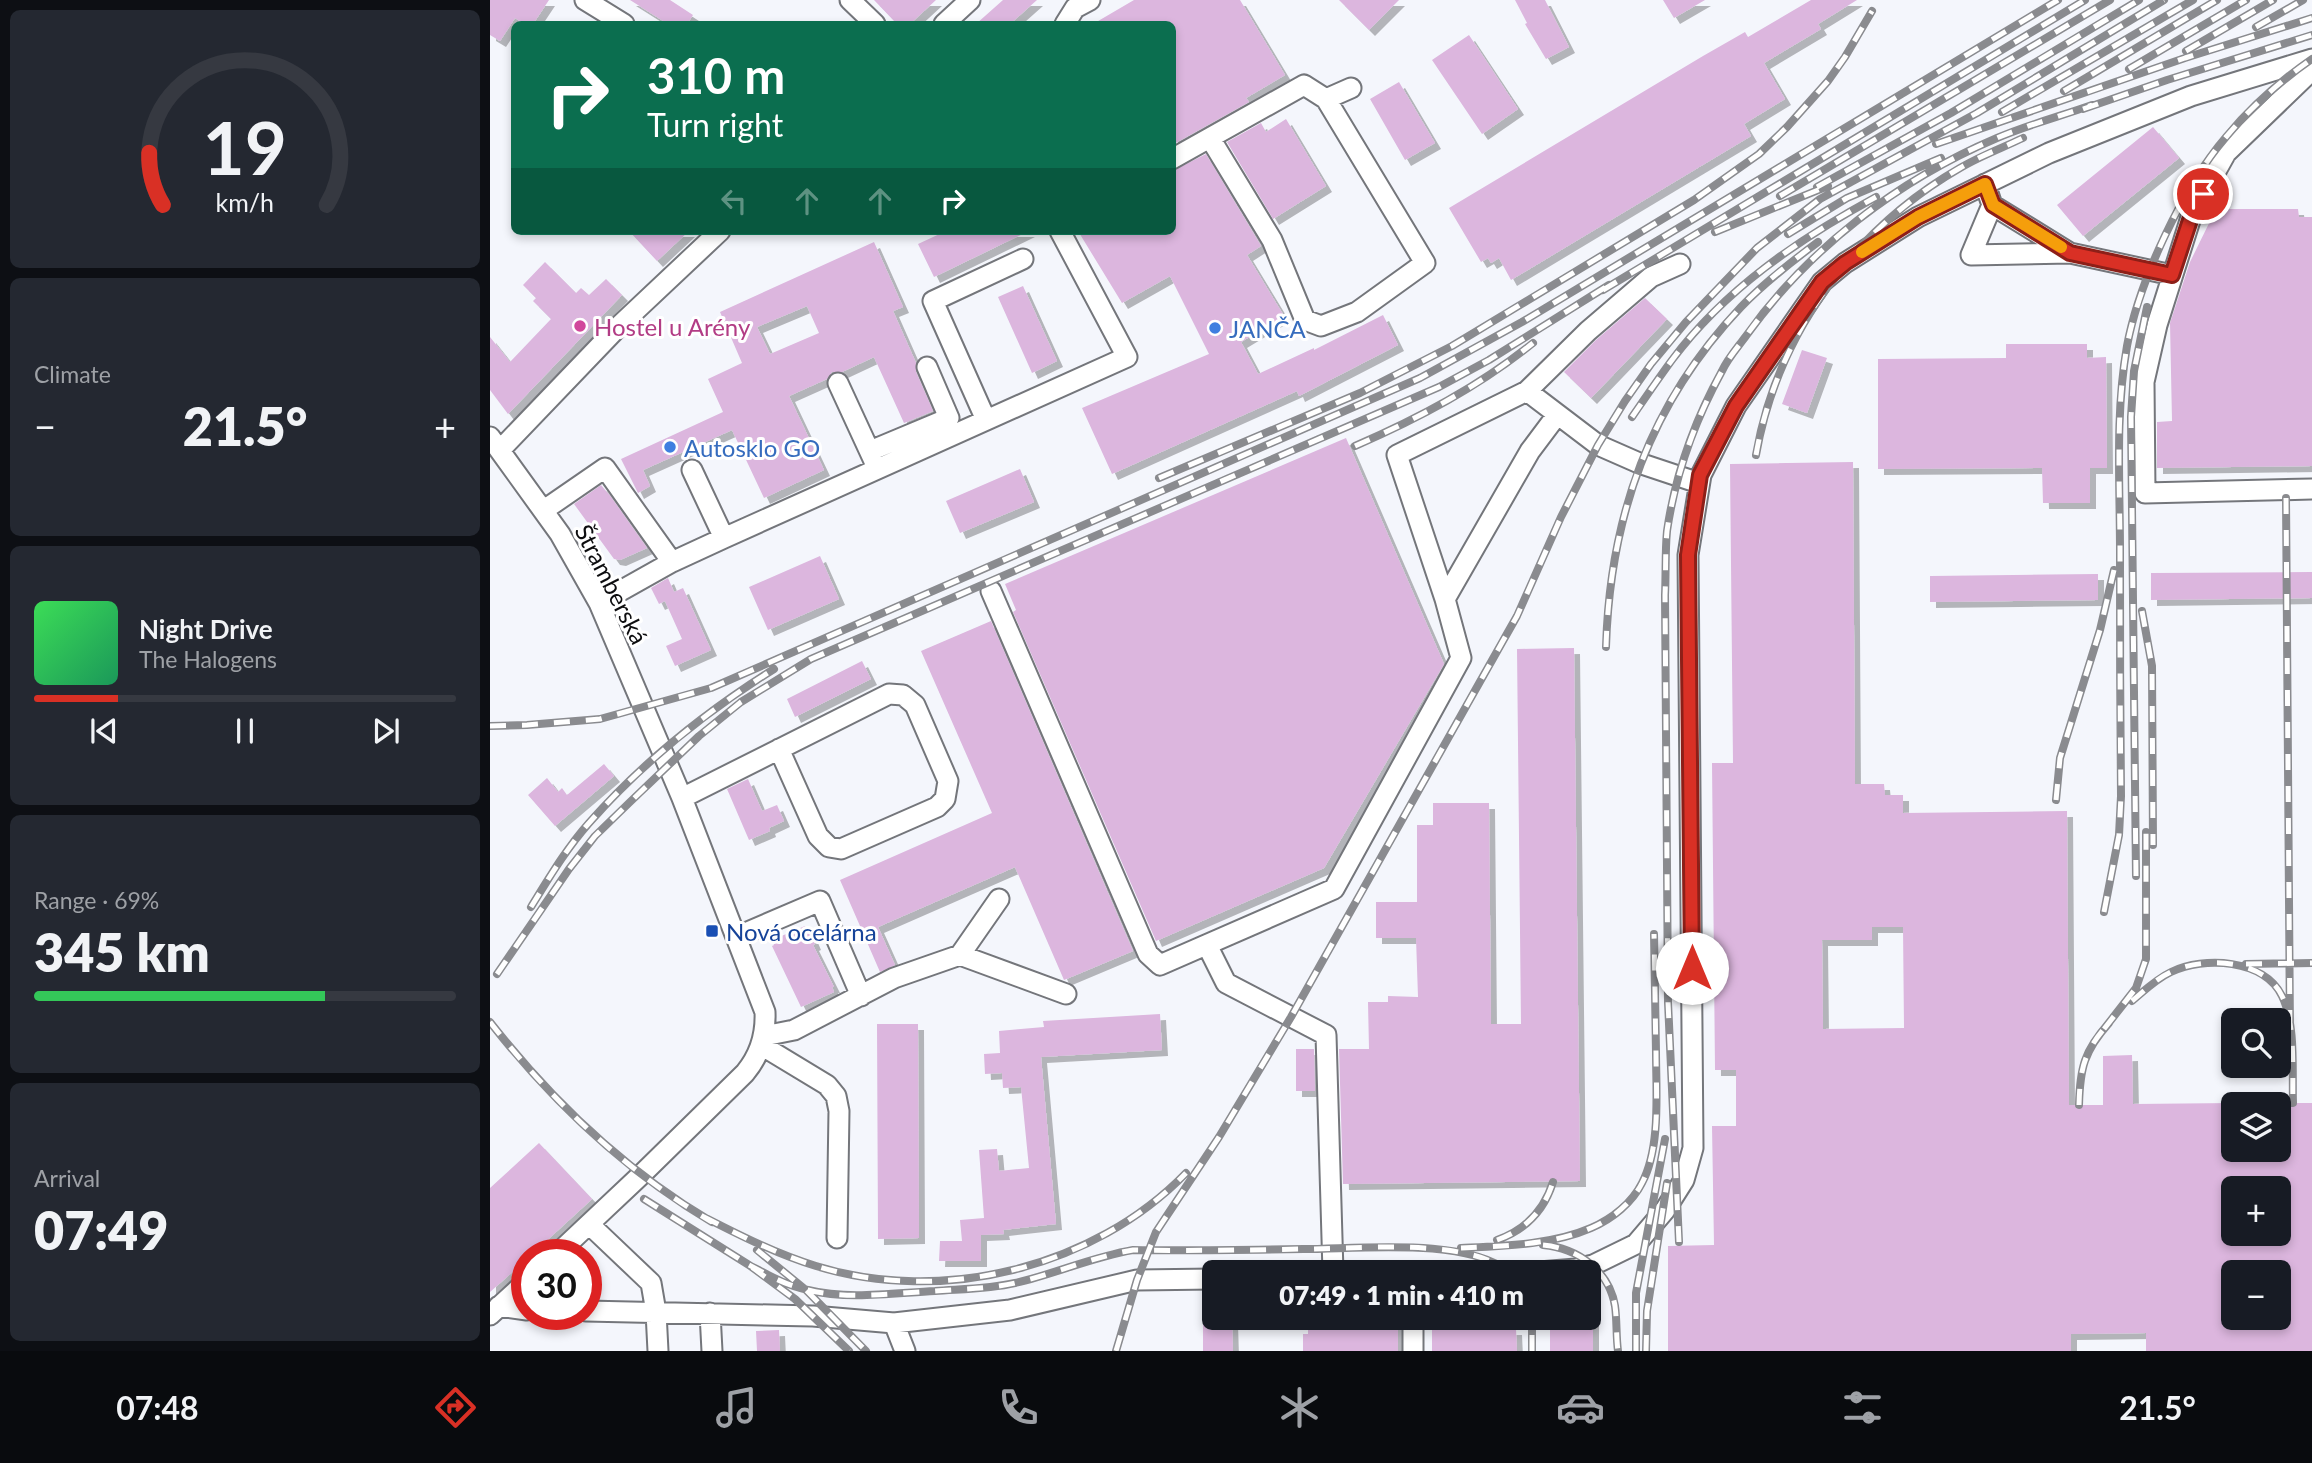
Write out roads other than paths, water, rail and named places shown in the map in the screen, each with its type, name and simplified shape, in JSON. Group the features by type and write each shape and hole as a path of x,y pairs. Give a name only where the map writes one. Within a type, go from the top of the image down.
{"street":[{"path":"585,0 619,21"},
{"path":"850,0 872,21"},
{"path":"947,21 970,0"},
{"path":"1067,21 1075,8 1090,0"},
{"path":"1601,1261 1636,1244 1649,1232 1684,1180 1693,1148 1688,555 1700,475 1736,406 1822,282 1845,263 1918,217 2049,153 2191,96 2312,59"},
{"path":"2312,70 2226,153 2192,214 2157,325 2144,383 2145,493 2312,489"},
{"path":"1176,157 1304,85 1326,99 1425,263 1357,312 1321,326 1305,320 1272,240 1210,138"},
{"path":"1326,99 1351,88"},
{"path":"1985,184 1993,205 2070,253"},
{"path":"1993,205 1971,255 2070,253 2172,275"},
{"path":"495,444 716,235"},
{"path":"874,460 986,420 1127,357 1062,235"},
{"path":"986,420 933,302 1023,259"},
{"path":"991,591 1148,954 1160,965 1334,889 1461,658 1445,599 1397,455 1527,391 1588,331 1651,277 1680,264"},
{"path":"599,603 672,562 724,538 949,418 927,367"},
{"path":"838,383 874,460"},
{"path":"1527,391 1598,445 1639,463 1699,483"},
{"path":"1445,599 1530,451 1556,415"},
{"name":"Štramberská","path":"495,444 544,510 584,573 599,603 682,798 765,1012 762,1041"},
{"path":"544,510 605,468 672,562"},
{"path":"692,470 724,538"},
{"path":"682,798 779,749 889,694 902,695 915,705 948,781 945,799 937,807 841,849 829,847 818,836 779,749"},
{"path":"762,1041 794,1030 894,978 960,955 999,899"},
{"path":"736,937 820,901 861,996"},
{"path":"1207,945 1226,983 1326,1035 1333,1260"},
{"path":"960,955 1066,994"},
{"path":"574,1239 745,1073 755,1060 762,1041"},
{"path":"762,1041 827,1085 836,1096 839,1111 837,1238"},
{"path":"590,1225 651,1283 658,1351"},
{"path":"602,1311 813,1316 894,1323 1010,1310 1136,1280 1202,1279"},
{"path":"495,1310 511,1296"},
{"path":"709,1313 712,1351"},
{"path":"894,1323 905,1351"},
{"path":"1413,1330 1413,1351"}],"railway":[{"path":"490,726 600,719 711,688 1420,378 1522,322 2058,0"},
{"path":"1603,290 2085,0"},
{"path":"1780,196 2110,0"},
{"path":"1817,187 1951,113 2139,0"},
{"path":"1116,1351 1137,1280 1156,1232 1219,1137 1291,1017 1517,616 1561,517 1598,445 1651,364 1686,322 1757,248 1820,199 1977,113 2164,0"},
{"path":"2002,112 2193,0"},
{"path":"2064,91 2217,0"},
{"path":"2129,69 2246,0"},
{"path":"2186,51 2273,0"},
{"path":"2256,27 2303,0"},
{"path":"1159,478 1360,393 1452,346 1694,200 1759,154 1787,127 1828,81 1872,11"},
{"path":"1936,144 2185,58 2312,18"},
{"path":"2083,109 2312,35"},
{"path":"2104,912 2119,835 2121,796 2120,423 2123,372 2133,320 2152,264 2165,236 2210,158 2256,105 2277,85 2312,59"},
{"path":"1679,1242 1668,1002 1665,595 1667,531 1687,449 1703,409 1730,357 1797,274 1827,246 1890,196 1960,155 2008,133 2092,105"},
{"path":"1756,455 1766,410 1782,368 1802,327 1826,289 1854,254 1886,222 1922,193 1968,164 2023,138"},
{"path":"1788,234 1847,198 1941,158"},
{"path":"1715,232 1828,186"},
{"path":"1632,417 1672,360 1715,310 1792,248 1876,197"},
{"path":"1606,647 1609,599 1626,507 1659,422 1682,382 1709,344 1741,307 1778,273 1818,242"},
{"path":"497,974 595,836 699,736 741,702 811,659 1439,387 1489,360 1609,285"},
{"path":"2136,876 2131,417 2134,371 2147,307"},
{"path":"1355,446 1447,400 1491,374 1533,343"},
{"path":"2286,498 2290,1008"},
{"path":"2056,800 2060,758 2100,630 2114,570"},
{"path":"2142,611 2152,666 2153,845"},
{"path":"531,907 581,833 630,780 724,702 774,669"},
{"path":"2104,1029 2136,988 2146,959 2146,832"},
{"path":"1461,1248 1527,1244 1576,1234 1614,1215 1638,1190 1648,1169 1655,1136 1654,934"},
{"path":"2246,964 2312,963"},
{"path":"2132,1001 2160,978 2185,967 2232,964 2262,974 2282,996 2286,1007 2292,1048 2293,1103"},
{"path":"490,1022 538,1079 591,1132 649,1180 712,1222"},
{"path":"2079,1105 2085,1061 2094,1042 2109,1023"},
{"path":"1636,1351 1636,1293 1665,1139"},
{"path":"704,1217 745,1238 816,1266 864,1277 914,1281 964,1279 1014,1270 1062,1254 1107,1233 1149,1206 1186,1173"},
{"path":"1497,1240 1516,1231 1532,1218 1544,1202 1553,1182"},
{"path":"1646,1351 1647,1311 1667,1183"},
{"path":"644,1199 749,1265 795,1299 849,1351"},
{"path":"1543,1245 1579,1256 1599,1272 1612,1293 1618,1351"},
{"path":"749,1265 800,1288 855,1295 1005,1285 1133,1250 1411,1247 1440,1249 1487,1260"},
{"path":"757,1250 806,1290 866,1351"},
{"path":"1532,1330 1532,1351"}],"place":[{"name":"Hostel u Arény","path":"580,326"},
{"name":"JANČA","path":"1215,328"},
{"name":"Autosklo GO","path":"670,447"},
{"name":"Nová ocelárna","path":"712,931"}]}
